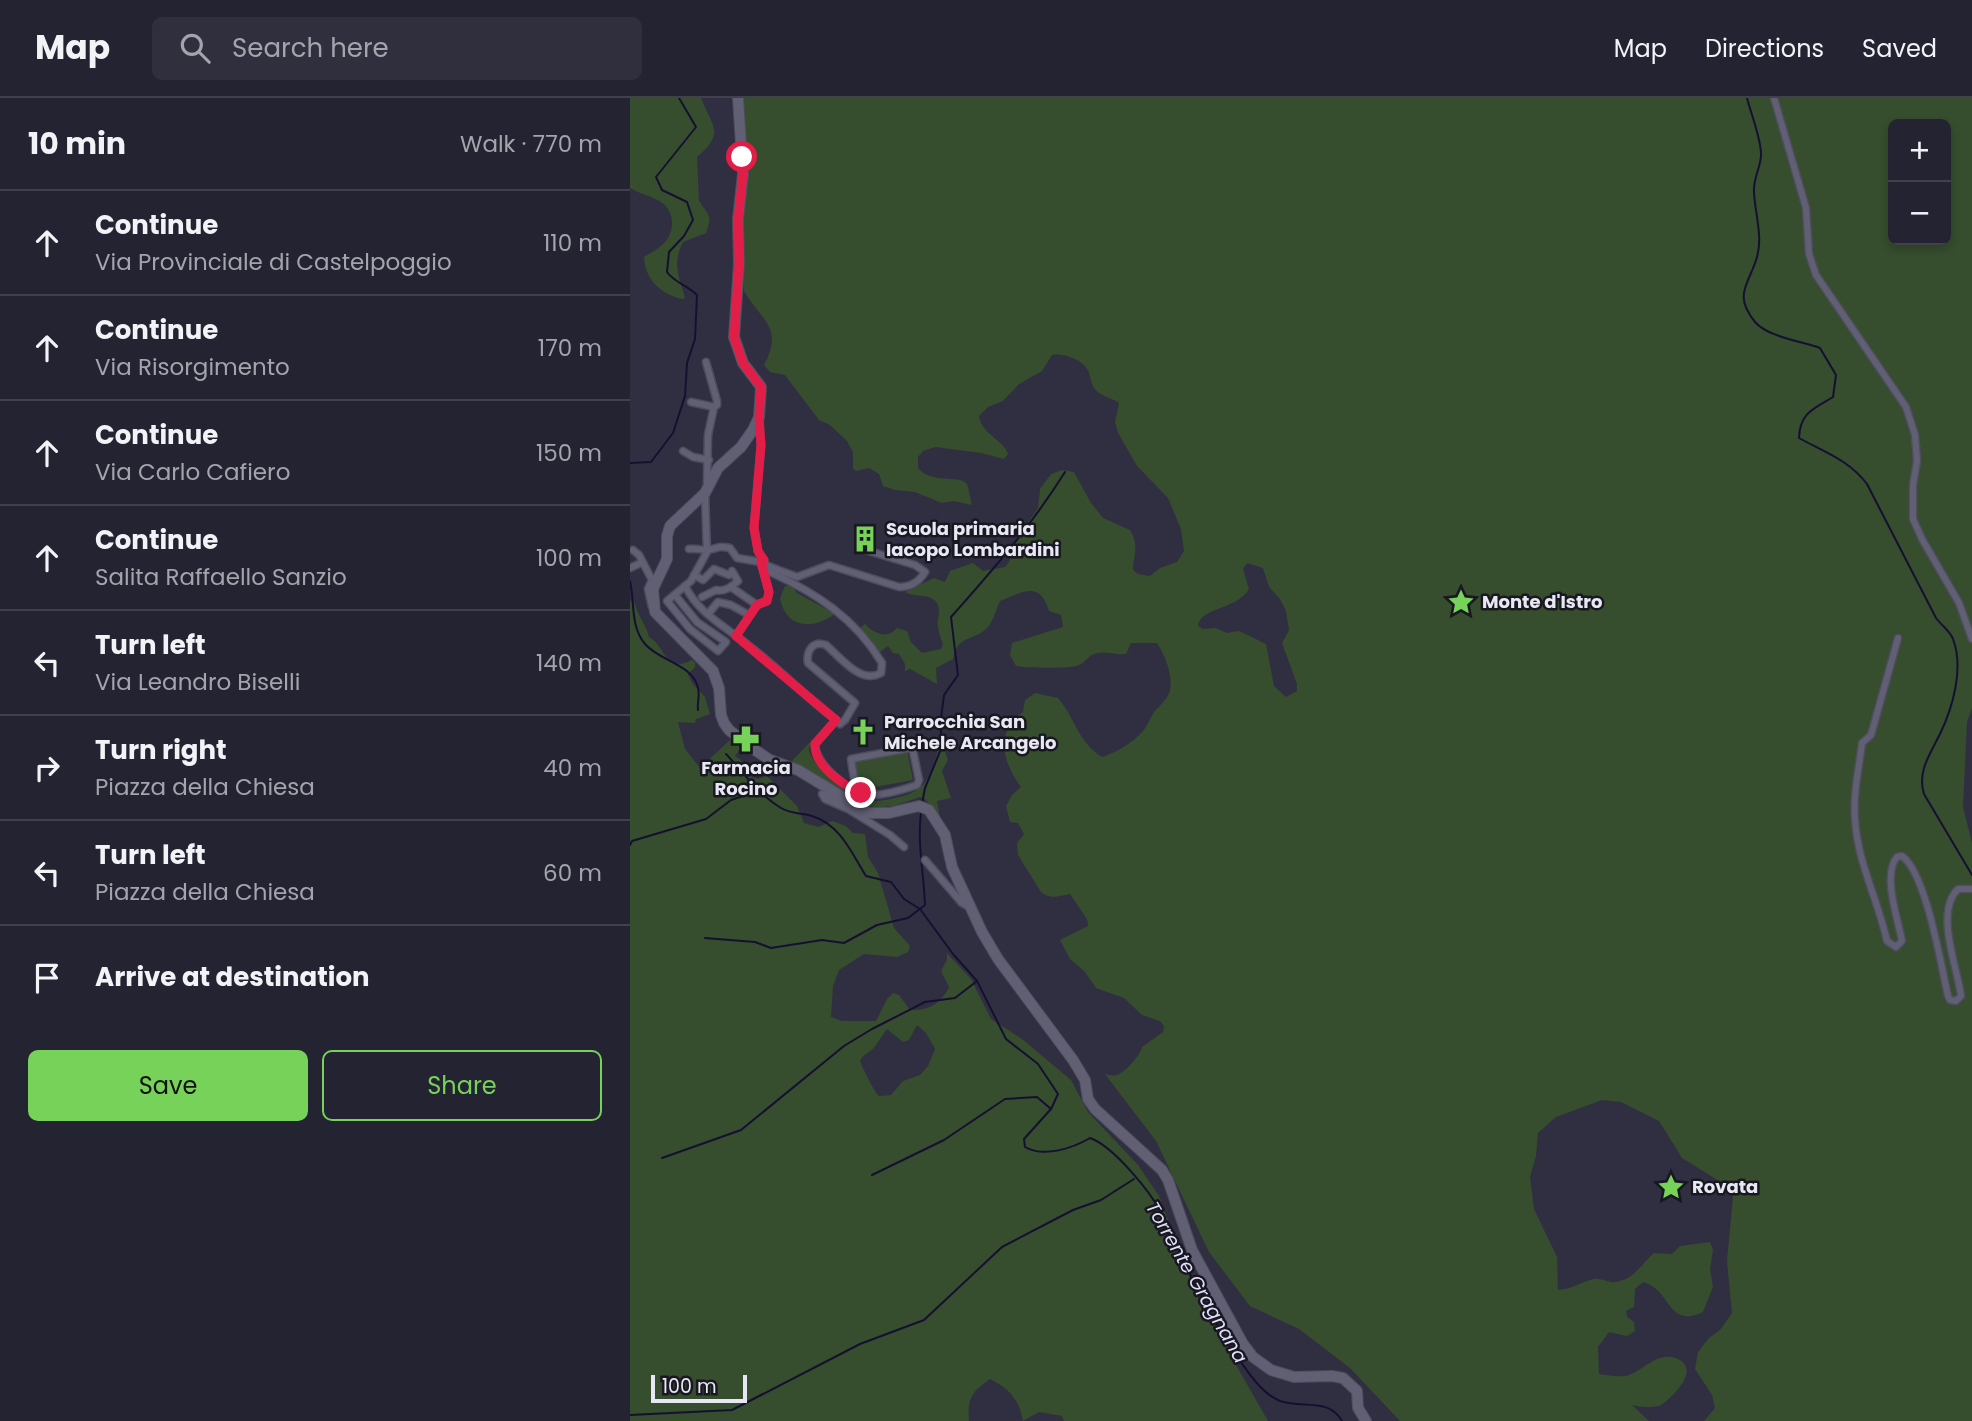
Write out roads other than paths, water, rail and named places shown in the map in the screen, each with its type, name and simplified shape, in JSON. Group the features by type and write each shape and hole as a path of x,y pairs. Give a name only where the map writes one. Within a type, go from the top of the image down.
{"main road":[{"path":"738,98 743,174 738,219 739,264 734,337 743,363 761,387 759,417 741,447 718,468 707,490 670,526 667,559 653,589 655,612 713,671 719,688 721,715 729,730 770,760 798,770 861,810 878,814 922,806 933,815 946,835 952,867 982,932 1073,1060 1085,1080 1088,1099 1095,1109 1162,1170 1168,1180 1192,1250 1243,1344 1253,1357 1271,1370 1294,1377 1343,1378 1357,1391 1357,1408 1366,1421"}],"street":[{"path":"1774,98 1806,208 1809,254 1816,275 1906,407 1916,435 1913,519 1959,603 1972,639"},
{"path":"674,595 697,622 726,642 718,651 690,628 667,601 674,595 691,581 706,550 709,435 717,396 706,362"},
{"path":"691,402 714,407"},
{"path":"685,586 691,598 713,620 736,636 840,724 855,703 808,663 808,652 813,645 826,645 865,677 874,677 881,673 882,663 833,606 770,572 758,551 754,528 761,445 759,417"},
{"path":"683,451 693,457 709,460"},
{"path":"689,549 706,550 718,545 730,548 737,558 765,563 797,577 830,565 899,587 907,587 916,582 925,572 915,565 859,548"},
{"path":"633,550 639,555 635,565 652,580 648,589 649,602 655,612"},
{"path":"736,636 757,605 767,601 769,592 765,563"},
{"path":"694,575 702,580 706,595 731,587 738,581 732,571 729,575 715,566 702,580"},
{"path":"731,587 757,605"},
{"path":"708,614 718,602 749,615"},
{"path":"1898,638 1871,735 1862,743 1854,798 1857,834 1862,860 1887,941 1893,946 1898,946 1902,941 1892,894 1892,865 1895,859 1902,856 1912,867 1919,881 1942,961 1950,1000 1956,1001 1961,996 1950,942 1948,921 1951,902 1958,889 1972,889"},
{"path":"836,720 815,744 815,753 832,774 856,791 877,795 916,785 919,779 912,749 851,759 856,791"},
{"path":"845,800 841,802 822,794 825,799 848,809 890,835 904,848"},
{"path":"925,860 962,903 972,908"}],"waterway":[{"name":"Torrente Gragnana","path":"630,463 651,462 673,433 685,396 687,363 695,339 697,295 667,272 669,252 684,236 693,220 687,202 662,190 656,177 696,127 679,98"},
{"path":"1747,98 1761,156 1754,187 1759,249 1745,289 1745,304 1748,312 1761,327 1785,338 1820,348 1836,375 1833,397 1809,412 1802,422 1799,438 1844,463 1867,484 1936,618 1953,639 1957,662 1956,687 1945,723 1923,771 1922,786 1924,794 1972,875"},
{"path":"922,804 925,788 943,744 940,726 944,695 958,675 951,617 1011,547 1065,472"},
{"name":"Torrente Gragnana","path":"630,581 635,622 640,637 651,650 690,673 699,691 698,710"},
{"name":"Torrente Gragnana","path":"726,754 773,803 785,810 812,816 831,826 845,841 866,876 891,882 904,899 920,909 977,981 1006,1039 1038,1064 1058,1094 1051,1109 1024,1139 1025,1147 1049,1152 1090,1138 1109,1150 1130,1170 1156,1204 1207,1308 1255,1381 1273,1398 1289,1403 1322,1406 1330,1409 1342,1421"},
{"path":"630,845 632,841 706,819 731,800 758,791"},
{"path":"705,938 755,942 771,948 822,940 844,943 877,925 908,918 925,905 920,847 921,813"},
{"path":"662,1158 741,1130 844,1046 925,1002 955,998 977,981"},
{"path":"872,1175 944,1140 1005,1099 1037,1097 1051,1109"},
{"path":"630,1415 732,1410 860,1344 924,1320 1002,1247 1073,1210 1101,1200 1134,1179"}],"place":[{"name":"Scuola primaria Iacopo Lombardini","path":"865,539"},
{"name":"Monte d'Istro","path":"1461,602"},
{"name":"Parrocchia San Michele Arcangelo","path":"863,732"},
{"name":"Farmacia Rocino","path":"746,739"},
{"name":"Rovata","path":"1671,1187"}]}
